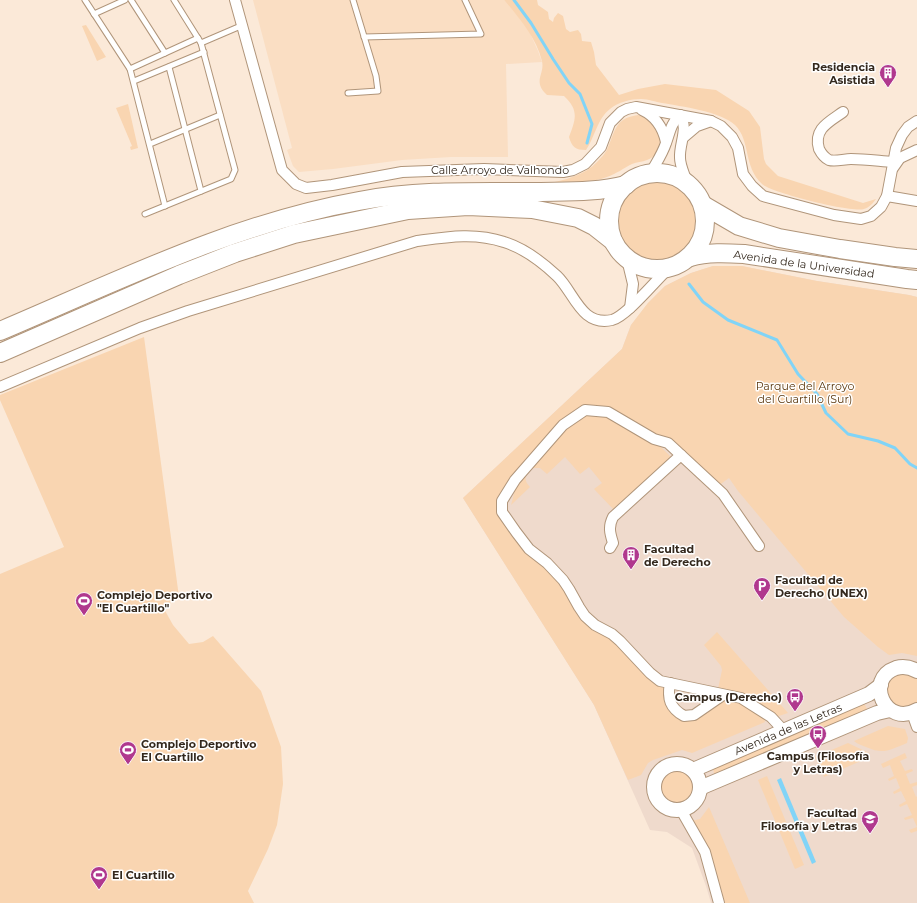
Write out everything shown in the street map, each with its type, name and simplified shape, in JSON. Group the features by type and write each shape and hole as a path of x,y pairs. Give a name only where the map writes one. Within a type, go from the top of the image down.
{"highway":[{"path":"650,174 669,174 687,183 696,193 703,205 706,217 704,236 698,247 690,257 668,269 646,269 627,260 612,241 609,229 609,214 614,200 626,185 635,178 650,174"},
{"path":"0,331 200,246 297,214 360,200 428,193 576,191 613,188 626,185"},
{"name":"Avenida de la Universidad","path":"703,205 739,226 779,238 840,250 895,257 917,258"},
{"path":"0,354 235,252 294,234 408,210 468,206 532,209 578,218 594,226 612,241"},
{"name":"Avenida de la Universidad","path":"690,257 701,254 722,252 744,254 915,281"}],"main road":[{"name":"Avenida de las Letras","path":"693,770 869,694 881,684 886,674 894,669 906,667 916,670"},
{"path":"881,684 880,693 882,699 890,710 899,714 914,712"},
{"name":"Avenida de las Letras","path":"700,788 877,713 890,710"},
{"path":"680,764 693,770 699,778 700,788 698,796 688,807 681,810 673,810 666,808 658,801 654,791 654,780 660,771 669,765 680,764"}],"street":[{"name":"Calle Arroyo de Valhondo","path":"235,0 282,170 296,184 306,188 332,185 402,172 484,169 563,172 573,170 585,164 601,147 610,123 620,112 636,107"},
{"path":"636,107 711,121 721,126 732,137 738,148 743,174 752,186 763,196 834,215 861,219 871,216 881,207 887,196 896,148 902,134 908,127 917,121"},
{"path":"636,107 648,113 656,122 663,131 666,143"},
{"path":"843,112 826,124 818,133 817,142 820,151 825,158 830,160 851,159 893,165"},
{"path":"680,115 684,121 684,137 680,148 680,160 687,183"},
{"path":"650,174 658,162 671,126 680,115"},
{"path":"684,137 697,126 711,121"},
{"path":"893,165 900,158 917,150"},
{"path":"887,196 917,201"},
{"path":"0,387 140,328 188,311 417,241 449,236 482,236 504,242 533,256 558,277 567,288 576,304 588,315 598,320 612,320 630,308 668,269"},
{"path":"627,260 633,284 630,308"},
{"path":"759,546 723,494 681,455 668,444 654,439 608,412 585,410 563,425 515,480 502,501 502,512 528,549 547,563 563,580 578,607 585,616 595,625 612,634 620,641 650,673 660,681 741,698 771,717 784,731"},
{"path":"610,548 613,543 609,531 609,525 613,517 681,455"},
{"path":"670,683 668,692 670,704 676,712 684,716 694,715 723,694"},
{"path":"914,712 917,727"},
{"path":"681,810 705,852 719,903"}],"lane":[{"path":"85,0 130,69 165,206"},
{"path":"94,14 125,0"},
{"path":"131,0 165,53"},
{"path":"145,214 230,179 235,170 201,43 174,0"},
{"path":"348,93 378,91 376,76 353,0"},
{"path":"364,37 481,34 465,0"},
{"path":"201,43 243,25"},
{"path":"130,69 198,38"},
{"path":"134,81 204,52"},
{"path":"169,66 201,191"},
{"path":"150,144 220,115"}],"shaded area":[{"path":"253,0 504,0 529,31 542,62 506,64 508,157 451,157 402,160 299,172 293,166 287,150 292,148"},
{"path":"713,266 742,266 817,281 917,297 917,903 711,903 692,848 667,832 650,830 594,705 463,498 622,349 631,325 648,303 665,286 691,273"}],"green space":[{"path":"504,0 537,0 538,5 548,12 549,19 553,22 558,13 563,16 566,29 570,32 578,30 581,34 582,41 591,42 596,65 619,95 638,89 665,84 716,90 749,111 760,127 766,164 778,176 863,203 876,199 864,209 844,208 796,197 769,188 762,184 756,177 749,162 746,146 740,131 729,120 700,110 646,99 629,100 613,107 602,118 586,150 577,149 571,143 569,137 575,115 574,110 564,96 547,95 540,86 542,61 536,44 526,28"},
{"path":"86,25 106,57 97,61 82,26"},
{"path":"128,104 138,148 131,150 130,147 132,146 116,108"},
{"path":"638,115 652,122 659,131 660,143 658,150 653,156 647,160 632,164 601,179 555,182 578,175 588,170 606,151 615,129 620,123 626,118"},
{"path":"657,180 672,183 685,192 694,205 697,220 694,235 685,248 672,257 657,260 642,257 629,248 620,235 617,220 620,205 629,192 642,183"},
{"name":"Parque del Arroyo del Cuartillo (Sur)","path":"713,266 742,266 817,281 917,297 917,656 902,653 889,655 844,617 738,491 729,478 718,486 672,443 608,409 582,409 505,494 505,518 546,562 572,599 663,688 680,718 726,699 742,702 764,717 765,722 692,753 682,750 653,760 648,763 641,775 628,780 594,705 463,498 622,349 631,325 648,303 665,286 691,273"},
{"name":"Complejo Deportivo \"El Cuartillo\"","path":"144,337 179,597 163,607 173,625 189,644 203,642 213,636 261,691 281,747 283,784 277,825 268,849 248,891 254,903 0,903 0,574 64,547 0,400 0,395"},
{"path":"592,414 605,416 649,439 662,448 672,458 615,511 594,489 602,483 589,467 580,474 565,457 547,474 540,468 531,468 527,473 526,478 530,487 511,505 517,482 564,431 581,417"},
{"path":"717,632 788,713 776,717 718,689 722,670 721,666 704,645"},
{"path":"901,673 917,678 917,703 907,708 896,707 887,696 886,692 889,682"},
{"path":"861,702 867,709 865,713 720,775 714,773 713,769 715,766"},
{"path":"888,726 905,729 908,738 907,743 886,751 877,751 854,741"},
{"path":"848,743 869,753 870,757 824,777 815,757"},
{"path":"905,753 907,758 900,761 905,771 912,769 913,771 906,774 910,784 917,782 917,785 912,787 916,797 917,796 917,827 913,818 905,820 904,818 912,815 907,804 900,807 899,805 906,801 901,791 894,794 893,792 900,788 896,778 889,781 888,779 894,776 890,765 883,768 881,764"},
{"path":"673,770 679,770 683,771 690,777 693,787 692,794 686,801 679,804 673,804 669,803 662,797 659,790 659,784 660,780 666,773"},
{"path":"767,776 804,865 795,869 758,780"},
{"path":"709,807 750,903 725,903 703,838 691,821 700,819"},
{"path":"917,827 917,831 911,833 909,830"}],"water":[{"path":"781,778 816,862 812,864 777,780"}],"waterway":[{"path":"514,0 531,23 569,83 580,94 592,124 587,143"},
{"path":"689,284 703,302 728,320 777,340 798,374 817,394 826,413 848,434 878,441 895,448 910,464 917,468"}],"place":[{"name":"Residencia Asistida","path":"888,88"},
{"name":"Facultad de Derecho","path":"631,570"},
{"name":"Facultad de Derecho (UNEX)","path":"762,601"},
{"name":"Complejo Deportivo \"El Cuartillo\"","path":"84,616"},
{"name":"Campus (Derecho)","path":"795,712"},
{"name":"Campus (Filosofía y Letras)","path":"818,749"},
{"name":"Complejo Deportivo El Cuartillo","path":"128,765"},
{"name":"Facultad Filosofía y Letras","path":"870,834"},
{"name":"El Cuartillo","path":"99,890"}]}
